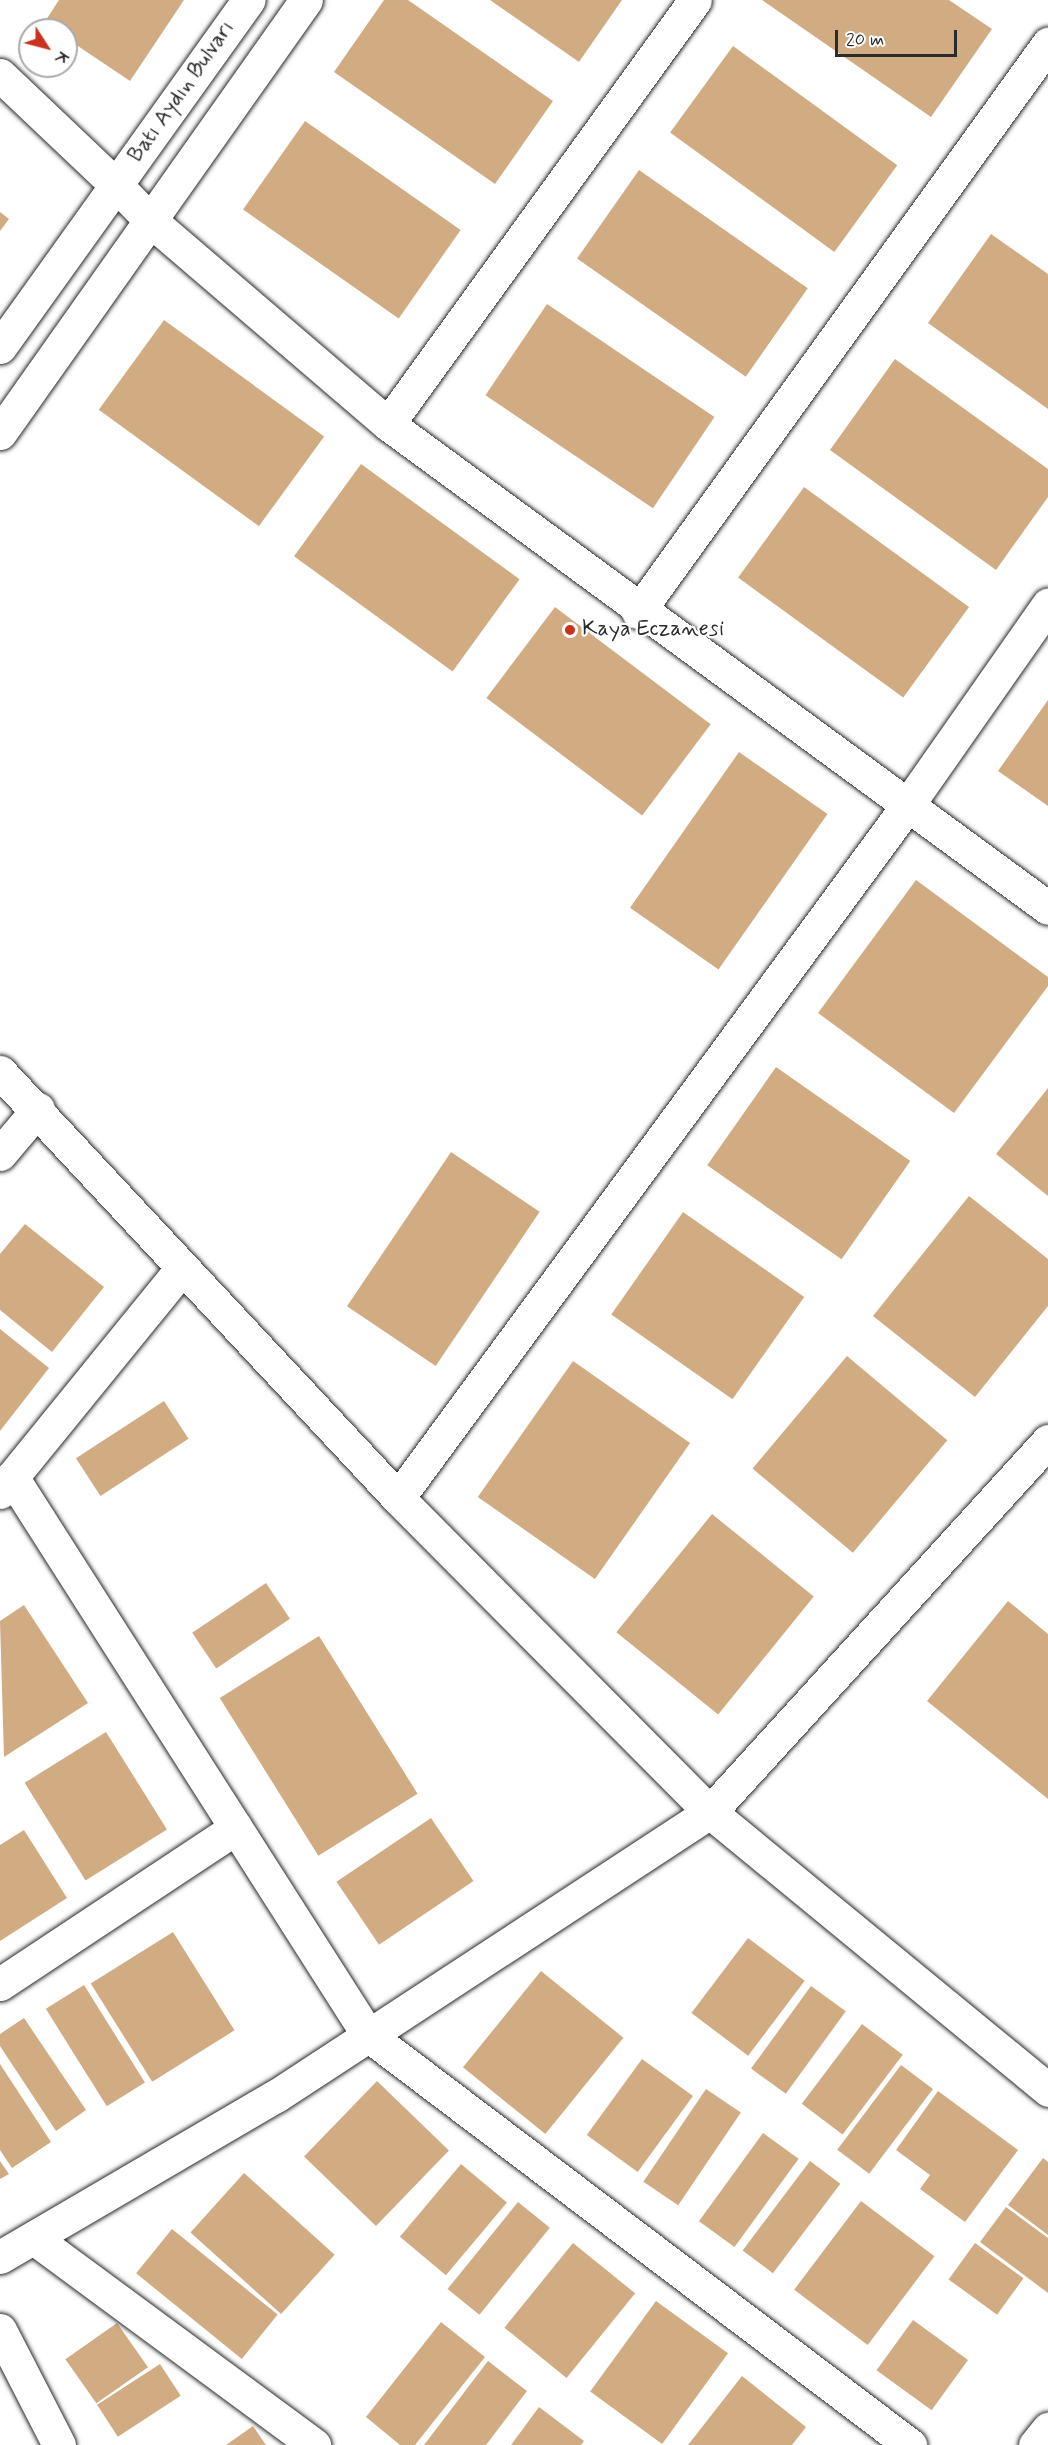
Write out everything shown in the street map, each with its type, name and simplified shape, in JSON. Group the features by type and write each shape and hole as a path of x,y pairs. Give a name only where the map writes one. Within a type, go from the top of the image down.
{"street":[{"name":"Batı Aydın Bulvarı","path":"0,347 248,0"},
{"path":"0,433 306,0"},
{"path":"388,424 695,0"},
{"path":"638,612 1048,44"},
{"path":"0,75 151,221 388,424 638,612 1048,908"},
{"path":"398,1498 908,806 1048,605"},
{"path":"0,1072 38,1109 182,1269 398,1498 710,1812 1048,2090"},
{"path":"0,1154 38,1109"},
{"path":"182,1269 6,1484 236,1828 368,2035 910,2445"},
{"path":"0,2257 35,2239 368,2035 710,1812 1048,1441"},
{"path":"0,1984 236,1828"},
{"path":"35,2239 314,2445"},
{"path":"0,2330 59,2445"},
{"path":"1035,2445 1048,2429"}],"building":[{"path":"59,0 184,0 130,81 78,46 78,18 47,18"},
{"path":"384,0 408,0 553,101 495,184 334,72"},
{"path":"490,0 622,0 579,62"},
{"path":"762,0 949,0 992,29 931,117"},
{"path":"733,46 897,165 834,252 670,133"},
{"path":"305,121 461,230 399,318 243,209"},
{"path":"639,170 808,288 746,377 577,258"},
{"path":"0,212 9,219 0,231"},
{"path":"991,234 1048,274 1048,409 928,323"},
{"path":"547,304 714,417 653,508 485,395"},
{"path":"164,320 324,436 259,526 99,410"},
{"path":"895,359 1048,469 1048,497 996,570 830,450"},
{"path":"361,464 520,579 453,671 294,556"},
{"path":"804,487 969,607 903,698 738,578"},
{"path":"555,607 711,724 642,815 486,698"},
{"path":"1048,700 1048,806 998,771"},
{"path":"739,752 827,814 718,970 630,908"},
{"path":"916,880 1048,977 1048,986 954,1113 818,1013"},
{"path":"776,1067 910,1161 842,1259 707,1165"},
{"path":"1048,1088 1048,1196 996,1154"},
{"path":"451,1152 540,1212 436,1366 347,1306"},
{"path":"969,1196 1048,1259 1048,1306 975,1397 873,1316"},
{"path":"683,1212 804,1297 733,1399 611,1314"},
{"path":"25,1224 104,1287 52,1352 0,1310 0,1254"},
{"path":"0,1329 49,1368 0,1431"},
{"path":"847,1356 947,1440 853,1553 753,1469"},
{"path":"573,1361 690,1443 595,1579 478,1497"},
{"path":"164,1401 189,1439 100,1496 76,1458"},
{"path":"712,1514 814,1596 718,1715 616,1632"},
{"path":"266,1583 290,1619 216,1668 192,1633"},
{"path":"1008,1601 1048,1634 1048,1799 927,1701"},
{"path":"24,1605 88,1703 4,1757 0,1621"},
{"path":"319,1636 418,1794 318,1856 220,1698"},
{"path":"106,1732 167,1830 86,1880 25,1783"},
{"path":"431,1818 473,1881 379,1945 336,1882"},
{"path":"24,1830 67,1898 0,1941 0,1845"},
{"path":"173,1932 234,2030 152,2082 91,1983"},
{"path":"748,1938 805,1981 748,2056 691,2013"},
{"path":"541,1971 623,2038 545,2134 463,2067"},
{"path":"84,1985 145,2083 107,2106 46,2009"},
{"path":"811,1986 846,2011 786,2094 751,2069"},
{"path":"24,2018 86,2110 56,2131 0,2046 0,2034"},
{"path":"862,2024 903,2055 843,2135 802,2104"},
{"path":"642,2059 693,2096 638,2172 587,2135"},
{"path":"0,2064 51,2142 12,2168 0,2150"},
{"path":"901,2065 933,2089 869,2174 837,2150"},
{"path":"377,2081 449,2150 376,2226 304,2157"},
{"path":"706,2089 741,2112 678,2205 643,2182"},
{"path":"938,2091 1018,2150 965,2222 920,2189 930,2175 896,2150"},
{"path":"763,2133 799,2159 735,2247 699,2221"},
{"path":"1043,2158 1048,2162 1048,2235 1008,2205"},
{"path":"0,2161 9,2174 0,2179"},
{"path":"810,2161 840,2184 773,2273 743,2250"},
{"path":"461,2164 507,2203 446,2275 400,2237"},
{"path":"244,2173 335,2255 281,2314 190,2232"},
{"path":"861,2201 934,2256 868,2345 794,2290"},
{"path":"518,2202 550,2228 479,2315 448,2289"},
{"path":"1006,2207 1048,2238 1048,2293 980,2242"},
{"path":"172,2229 278,2315 242,2359 136,2273"},
{"path":"573,2243 635,2293 567,2378 504,2328"},
{"path":"975,2243 1024,2278 997,2315 949,2279"},
{"path":"656,2301 728,2353 662,2444 590,2392"},
{"path":"913,2320 968,2360 932,2410 877,2370"},
{"path":"441,2322 485,2357 415,2445 400,2445 366,2417"},
{"path":"117,2323 148,2367 96,2403 65,2359"},
{"path":"488,2361 527,2391 486,2445 424,2445"},
{"path":"160,2364 181,2396 118,2437 97,2405"},
{"path":"742,2376 806,2427 792,2445 688,2445"},
{"path":"539,2407 584,2441 581,2445 511,2445"},
{"path":"253,2426 266,2445 226,2445"}],"place":[{"name":"Kaya Eczanesi","path":"570,630"}]}
